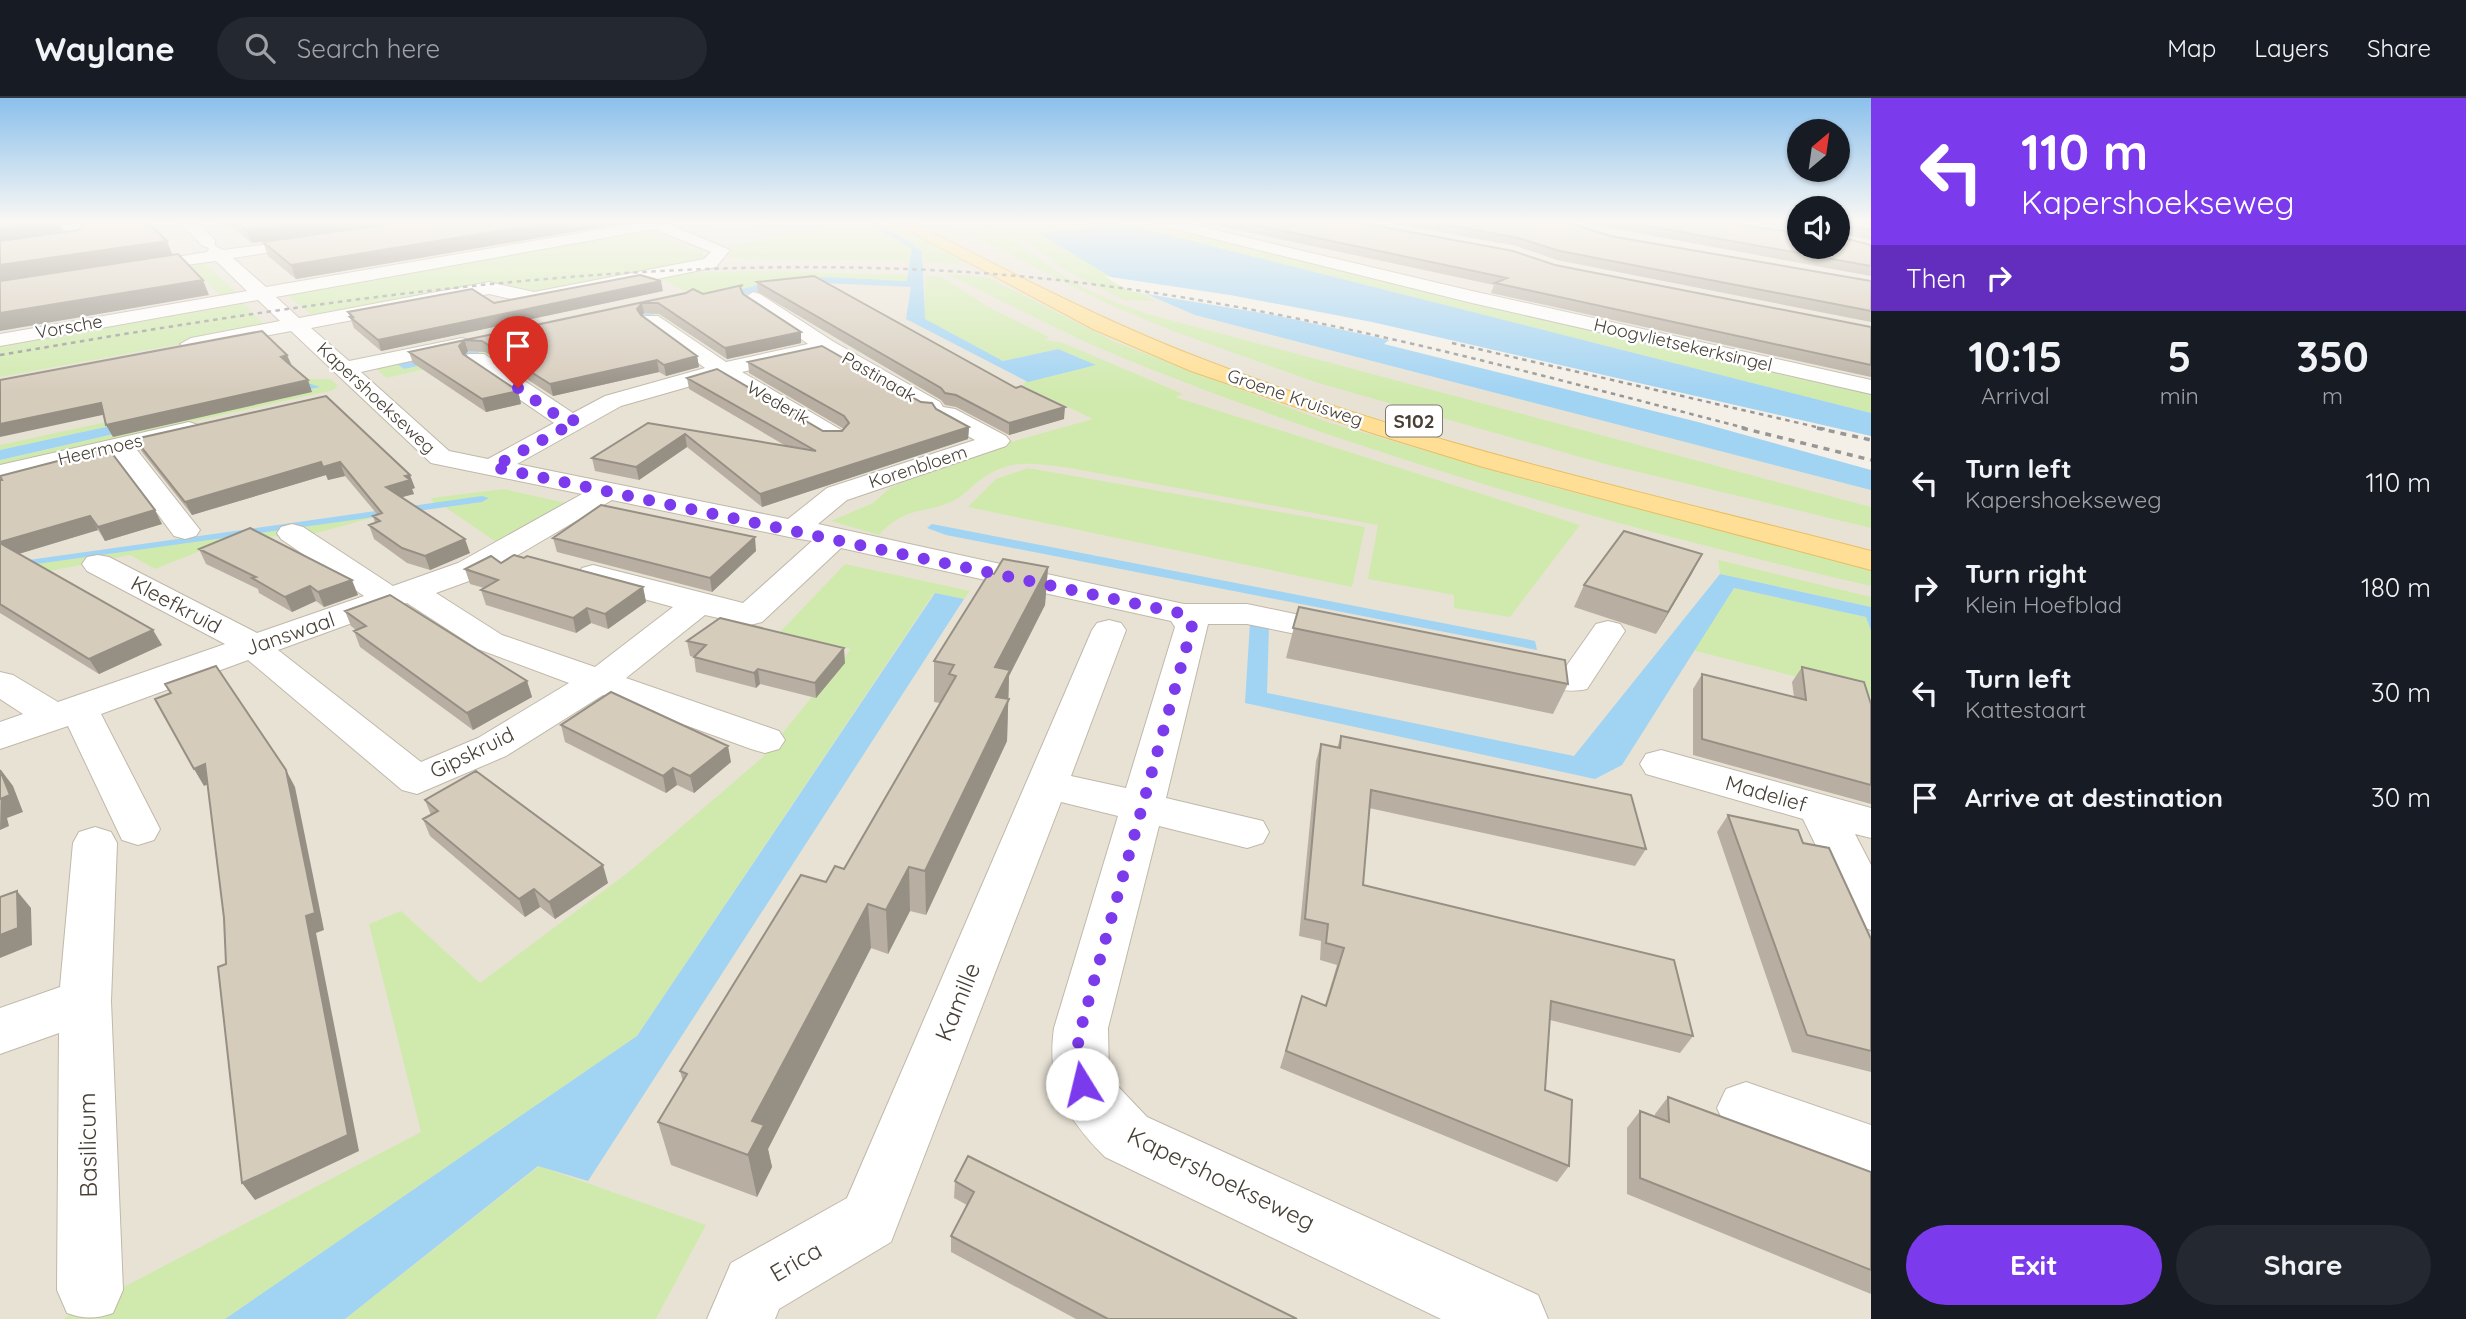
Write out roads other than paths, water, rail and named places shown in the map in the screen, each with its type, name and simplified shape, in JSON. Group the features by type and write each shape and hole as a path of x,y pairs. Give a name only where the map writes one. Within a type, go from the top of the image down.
{"main road":[{"name":"Groene Kruisweg","path":"1013,280 1100,325 1199,366 1384,429 1492,461 1871,561"},
{"name":"Groene Kruisweg","path":"1046,280 1141,324 1234,360 1409,420 1871,537"}],"street":[{"name":"Kapershoekseweg","path":"247,280 296,324 349,385 440,457 835,537 1184,614 1247,614 1384,642"},
{"name":"Vorsche","path":"0,340 340,280"},
{"path":"166,349 489,288 503,289 519,297 534,298 625,280"},
{"name":"Hoogvlietsekerksingel","path":"1402,280 1871,387"},
{"name":"Pastinaak","path":"753,298 826,347 938,411"},
{"name":"Wederik","path":"649,309 722,370 834,436"},
{"path":"56,313 63,325 73,327"},
{"path":"493,467 613,401 722,370 826,347"},
{"path":"349,385 477,350 559,417 577,421"},
{"name":"Korenbloem","path":"794,529 837,494 997,441 938,411"},
{"name":"Heermoes","path":"0,473 208,425"},
{"path":"120,445 185,530"},
{"name":"Janswaal","path":"0,736 469,570 608,491"},
{"path":"292,533 400,595 490,642 765,740"},
{"path":"504,550 699,604 750,615 835,537"},
{"name":"Kleefkruid","path":"98,564 255,646"},
{"name":"Gipskruid","path":"255,646 267,660 416,780 492,747 599,681 699,604"},
{"name":"Kapershoekseweg","path":"1184,614 1192,627 1140,808 1076,1055 1082,1084 1099,1113 1126,1137 1451,1305 1514,1319"},
{"name":"Kamille","path":"869,1220 1109,630"},
{"path":"1479,661 1574,681 1608,631"},
{"path":"0,683 66,713"},
{"name":"Basilicum","path":"66,713 117,836 85,1001 90,1290"},
{"name":"Madelief","path":"1661,764 1871,823"},
{"path":"1046,784 1247,832"},
{"path":"1820,809 1871,911"},
{"path":"0,1031 85,1001"},
{"path":"1746,1108 1871,1154"},
{"name":"Erica","path":"741,1319 754,1286 869,1220"}],"water":[{"path":"777,280 923,280 925,319 1003,361 1058,349 1096,365 1028,382 906,319 911,287 800,282 404,369 397,364"},
{"path":"1116,280 1346,280 1871,413 1871,490 1195,315"},
{"path":"308,383 320,387 0,460 0,450"},
{"path":"482,496 489,498 482,502 0,569 0,564"},
{"path":"932,524 1535,641 1537,650 946,535 927,528"},
{"path":"1720,574 1871,607 1871,631 1866,617 1734,588 1622,765 1595,779 1245,703 1250,623 1269,626 1267,693 1574,756"},
{"path":"935,593 964,599 588,1181 538,1166 345,1319 225,1319 637,1036"}],"railway":[{"path":"0,355 253,314 536,280"},
{"path":"1052,280 1203,301 1295,318 1477,359 1749,429"},
{"path":"1452,343 1825,429"},
{"path":"1742,428 1871,460"},
{"path":"1817,428 1871,440"}]}
